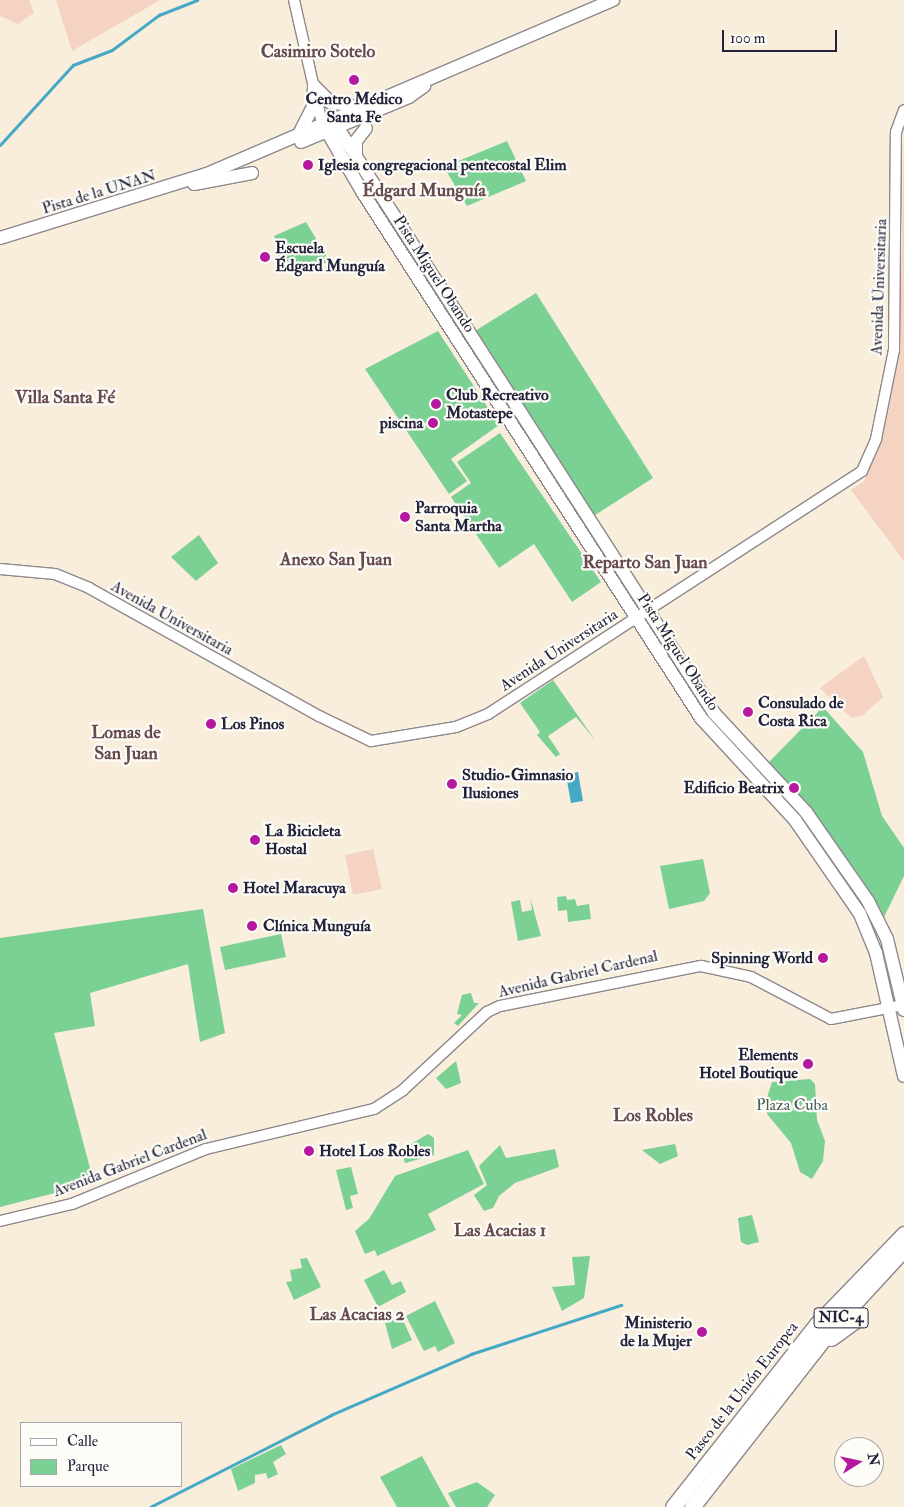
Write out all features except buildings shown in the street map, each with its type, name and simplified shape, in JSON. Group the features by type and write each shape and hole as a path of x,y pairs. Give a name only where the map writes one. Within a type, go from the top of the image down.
{"highway":[{"name":"Paseo de la Unión Europea","path":"673,1507 815,1320 904,1234"},
{"name":"Paseo de la Unión Europea","path":"692,1507 801,1366 904,1249"},
{"path":"801,1366 856,1320"}],"main road":[{"name":"Pista de la UNAN","path":"207,174 298,135 329,126 364,107 612,0"},
{"name":"Pista de la UNAN","path":"0,238 207,174 408,97 438,76"},
{"path":"314,86 330,102 364,107"},
{"path":"298,135 313,106 314,86"},
{"name":"Pista Miguel Obando","path":"329,126 358,163 714,713 806,812 868,901 887,939 903,1007"},
{"name":"Pista Miguel Obando","path":"329,126 701,718 795,820 860,914 872,938 904,1076"},
{"path":"358,163 356,141 366,128"},
{"path":"171,186 252,173"}],"street":[{"name":"Pista Miguel Obando","path":"294,0 314,86 329,126"},
{"name":"Avenida Universitaria","path":"0,569 55,574 89,588 319,716 371,741 456,727 488,714 854,478 868,462 894,350 896,132 904,110"},
{"name":"Avenida Gabriel Cardenal","path":"0,1221 72,1204 206,1149 374,1109 403,1090 487,1012 510,1003 701,966 751,977 831,1019 903,1007"}],"shaded area":[{"path":"0,0 29,0 34,13 18,24 0,16"},
{"path":"56,0 160,0 72,51"},
{"path":"904,125 904,561 851,490 864,481 877,451 900,344"},
{"path":"864,656 883,697 863,715 851,718 820,688"},
{"path":"373,849 382,889 353,895 345,855"}],"green space":[{"path":"507,141 526,181 467,206 444,167"},
{"path":"306,222 330,262 282,271 274,236"},
{"path":"536,293 653,478 592,517 475,331"},
{"name":"Club Recreativo Motastepe","path":"438,331 499,425 451,459 467,481 449,494 365,369"},
{"path":"500,433 601,582 572,602 534,544 499,568 451,497 471,483 457,462"},
{"path":"199,535 218,563 196,581 171,557"},
{"path":"553,680 595,740 576,717 548,736 560,754 556,757 537,735 540,732 520,703"},
{"path":"823,707 863,752 882,816 904,848 904,876 884,917 810,808 769,762"},
{"path":"703,859 710,893 704,901 669,909 660,866"},
{"path":"566,896 567,900 575,899 577,906 589,904 591,919 568,922 567,910 558,911 557,897"},
{"path":"530,897 541,936 518,941 511,902 520,900 522,912 532,910"},
{"path":"203,909 225,1033 200,1042 188,964 90,993 95,1026 54,1033 94,1183 0,1207 0,938"},
{"path":"281,934 286,957 225,970 220,947"},
{"path":"471,993 474,1003 479,1003 458,1026 454,1023 462,1015 457,1014 462,995"},
{"path":"456,1061 461,1083 446,1089 436,1078"},
{"name":"Plaza Cuba","path":"810,1079 815,1084 817,1120 825,1141 823,1161 812,1179 800,1172 791,1143 767,1114 766,1101 772,1082"},
{"path":"428,1134 434,1138 434,1155 405,1163 401,1150"},
{"path":"675,1144 678,1156 660,1164 642,1150"},
{"path":"500,1145 506,1158 555,1149 559,1167 515,1183 499,1196 493,1208 484,1211 474,1195 487,1185 479,1166"},
{"path":"468,1150 484,1184 428,1214 436,1230 377,1256 375,1250 365,1254 355,1231 369,1219 395,1176"},
{"path":"351,1167 358,1194 350,1196 353,1208 346,1210 336,1170"},
{"path":"752,1215 759,1242 747,1245 741,1242 738,1218"},
{"path":"590,1256 584,1298 562,1311 552,1287 575,1285 572,1257"},
{"path":"307,1258 321,1287 294,1300 286,1282 292,1281 290,1270 302,1268 300,1259"},
{"path":"384,1270 392,1285 401,1281 406,1292 378,1307 364,1280"},
{"path":"435,1301 455,1343 438,1352 435,1346 424,1351 406,1316"},
{"path":"401,1316 412,1340 392,1349 385,1323"},
{"path":"281,1445 286,1454 273,1462 278,1474 268,1479 266,1473 255,1475 255,1483 238,1491 231,1469"},
{"path":"422,1456 450,1507 397,1507 380,1477"},
{"path":"477,1482 495,1495 487,1507 456,1507 448,1493"}],"water":[{"path":"578,772 583,801 571,803 566,775"}],"waterway":[{"path":"0,145 73,65 112,50 159,15 197,0"},
{"path":"150,1507 331,1415 471,1354 621,1305"}],"place":[{"name":"Centro Médico Santa Fe","path":"354,80"},
{"name":"Iglesia congregacional pentecostal Elim","path":"308,165"},
{"name":"Escuela Édgard Munguía","path":"265,257"},
{"name":"Club Recreativo Motastepe","path":"436,404"},
{"name":"piscina","path":"433,423"},
{"name":"Parroquia Santa Martha","path":"405,517"},
{"name":"Consulado de Costa Rica","path":"748,712"},
{"name":"Los Pinos","path":"211,724"},
{"name":"Studio-Gimnasio Ilusiones","path":"452,784"},
{"name":"Edificio Beatrix","path":"794,788"},
{"name":"La Bicicleta Hostal","path":"255,840"},
{"name":"Hotel Maracuya","path":"233,888"},
{"name":"Clínica Munguía","path":"252,926"},
{"name":"Spinning World","path":"823,958"},
{"name":"Elements Hotel Boutique","path":"808,1064"},
{"name":"Hotel Los Robles","path":"309,1151"},
{"name":"Ministerio de la Mujer","path":"702,1332"}],"district":[{"name":"Casimiro Sotelo","path":"318,52"},
{"name":"Édgard Munguía","path":"424,191"},
{"name":"Villa Santa Fé","path":"65,398"},
{"name":"Anexo San Juan","path":"336,560"},
{"name":"Reparto San Juan","path":"645,563"},
{"name":"Lomas de San Juan","path":"126,744"},
{"name":"Los Robles","path":"653,1116"},
{"name":"Las Acacias 1","path":"500,1231"},
{"name":"Las Acacias 2","path":"357,1315"}]}
